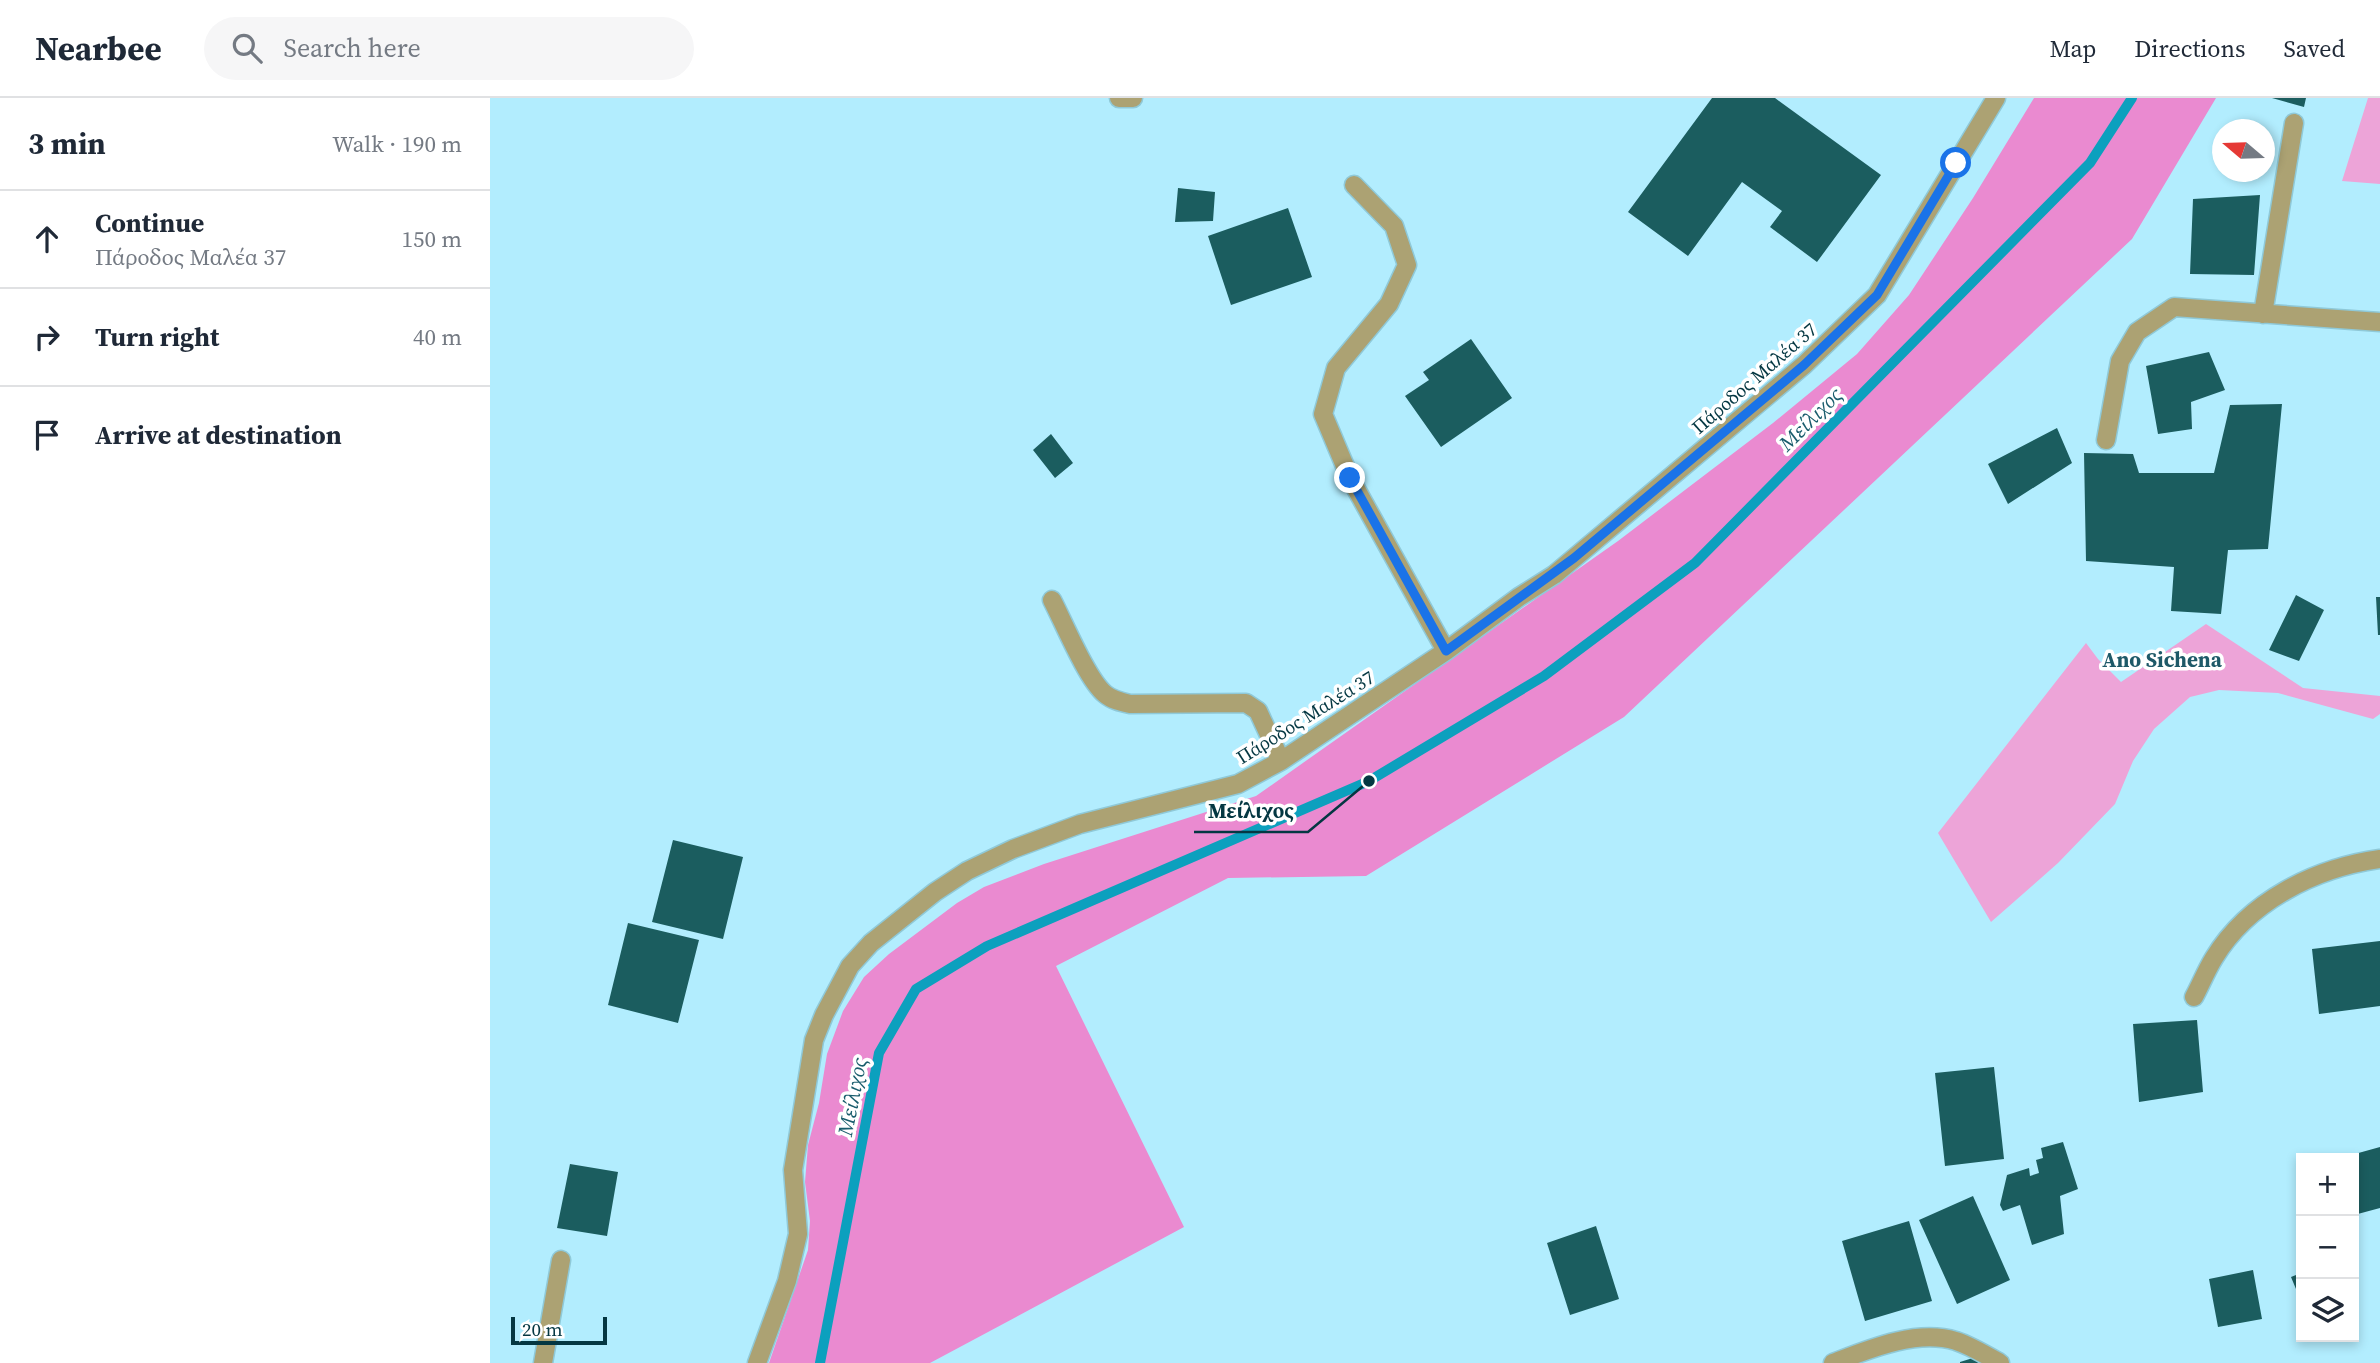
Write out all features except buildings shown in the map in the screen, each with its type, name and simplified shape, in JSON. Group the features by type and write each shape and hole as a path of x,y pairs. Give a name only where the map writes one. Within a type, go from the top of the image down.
{"street":[{"path":"1119,98 1133,98"},
{"name":"Πάροδος Μαλέα 37","path":"757,1363 786,1281 798,1234 793,1170 814,1040 850,966 895,923 967,871 1048,835 1080,824 1238,784 1281,761 1446,651 1564,566 1804,365 1877,295 1996,98"},
{"path":"2263,314 2294,123"},
{"path":"1354,184 1394,226 1408,264 1389,304 1336,368 1323,414 1350,478 1446,651"},
{"path":"2106,440 2120,361 2137,332 2174,307 2380,322"},
{"path":"1052,600 1093,679 1104,693 1117,702 1130,704 1246,704 1258,711 1281,761"},
{"path":"2194,997 2214,958 2234,932 2257,909 2289,888 2319,874 2353,863 2380,859"},
{"path":"543,1363 561,1260"},
{"path":"1833,1363 1884,1346 1931,1337 1956,1341 2000,1363"}],"shaded area":[{"path":"2034,98 2216,98 2132,239 1624,717 1366,876 1228,878 1056,966 1184,1227 930,1363 769,1363 808,1250 810,1221 805,1182 808,1145 819,1103 827,1054 843,1011 864,977 889,954 957,903 984,887 1044,864 1256,796 1618,541 1773,423 1857,354 1909,295"},
{"path":"2368,98 2380,98 2380,184 2342,181"},
{"path":"2206,624 2303,688 2380,696 2380,714 2373,719 2278,693 2219,690 2190,697 2154,729 2133,761 2115,804 2058,863 1991,922 1938,833 2086,643 2121,682"}],"waterway":[{"name":"Μείλιχος","path":"820,1363 879,1053 916,989 987,946 1369,781 1544,676 1695,563 2090,163 2132,98"}],"place":[{"name":"Μείλιχος","path":"1369,781"}],"district":[{"name":"Ano Sichena","path":"2162,659"}],"route":[{"path":"1350,478 1446,651 1518,597 1553,575 1804,365 1877,295 1956,163"}]}
